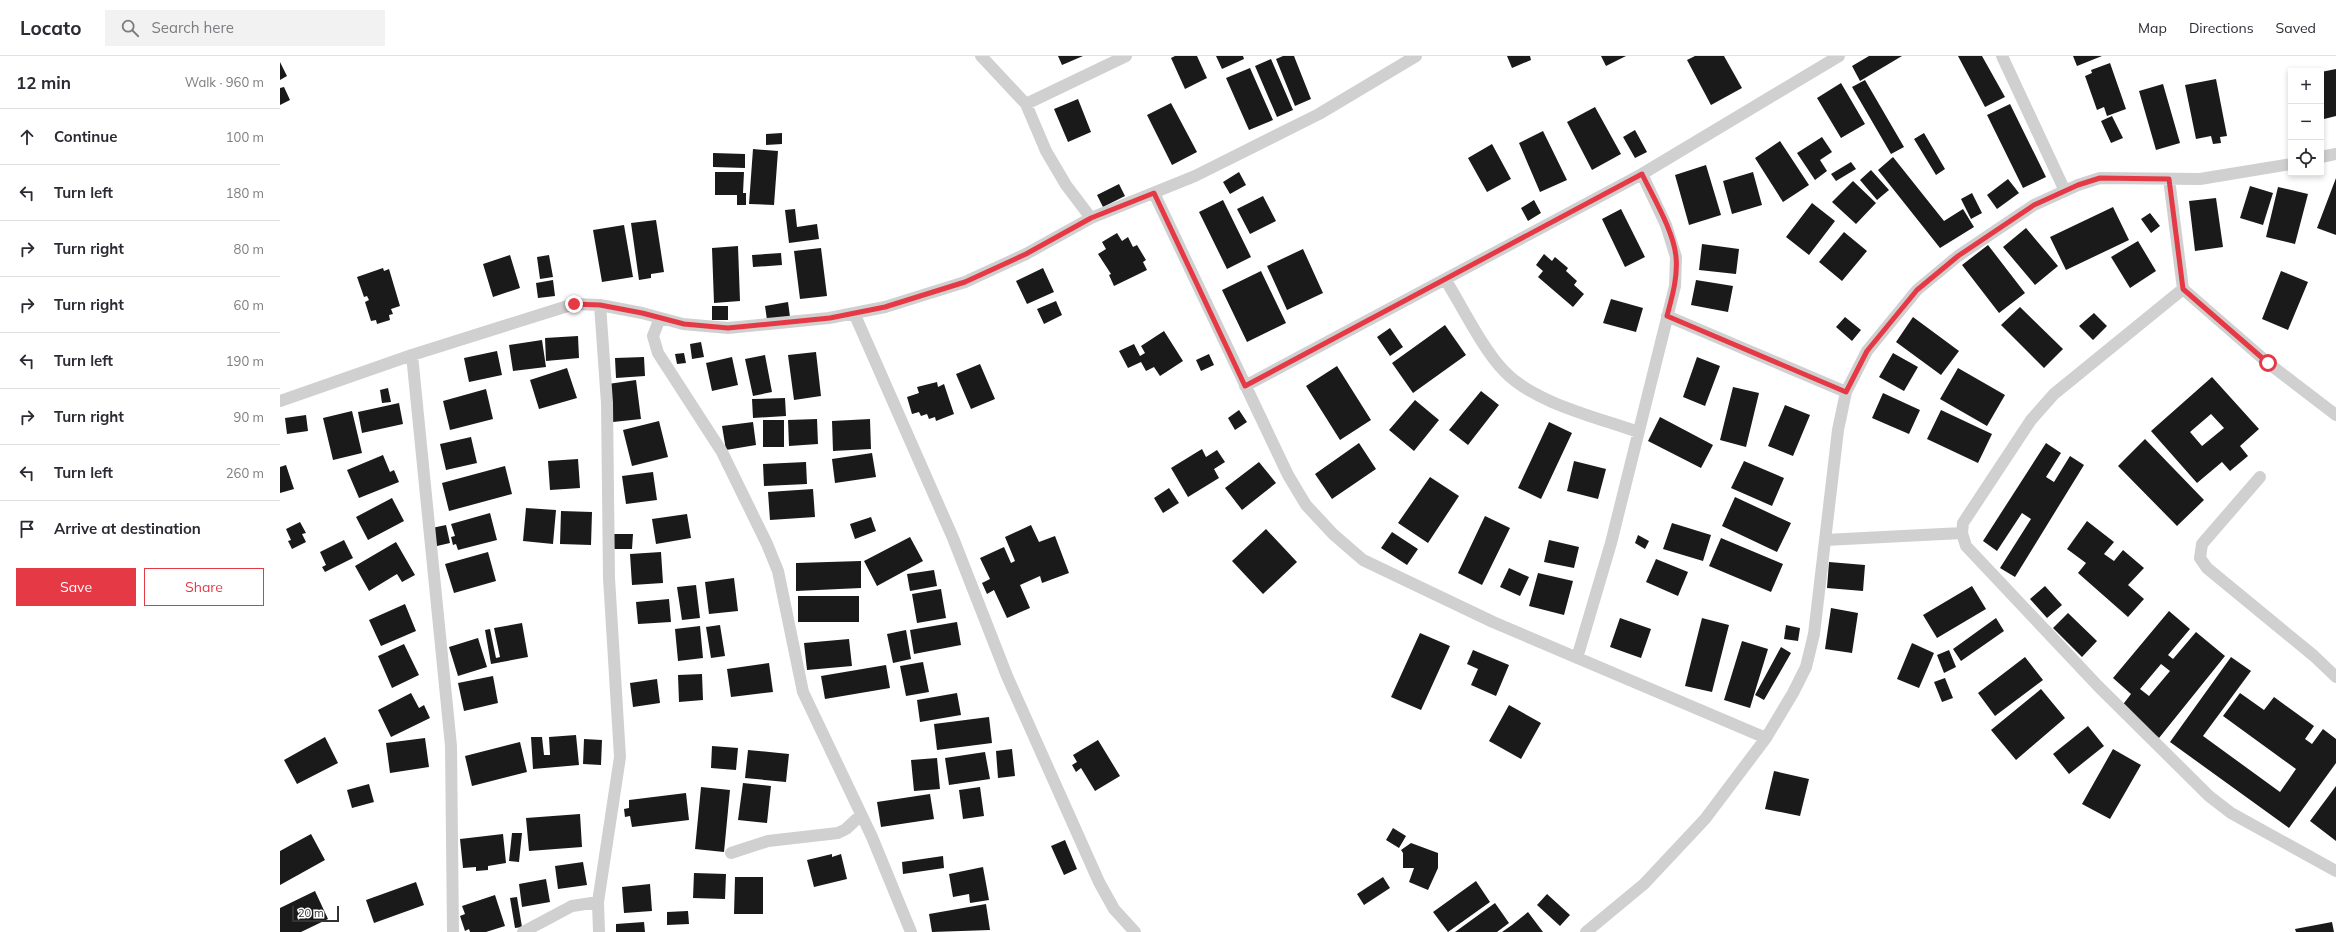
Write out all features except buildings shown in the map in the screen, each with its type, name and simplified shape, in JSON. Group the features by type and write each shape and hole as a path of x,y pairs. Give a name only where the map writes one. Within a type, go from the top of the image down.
{"street":[{"path":"981,56 1026,104 1046,151 1066,185 1091,218"},
{"path":"1026,104 1126,56"},
{"path":"280,401 412,355 574,304 600,305 684,324 728,328 830,318 885,307 965,282 1026,254 1091,218 1194,176 1319,114 1416,56"},
{"path":"1245,386 1642,174 1840,56"},
{"path":"2002,56 2065,191"},
{"path":"2324,157 2336,154"},
{"path":"1586,932 1649,879 1705,818 1766,738 1793,693 1806,667 1814,634 1838,430 1846,392 1867,351 1917,290 1958,256 2034,205 2065,191 2100,178 2200,179 2288,164"},
{"path":"1577,658 1611,543 1675,286 1676,257 1666,225 1642,174"},
{"path":"2169,179 2183,289 2268,363 2336,415"},
{"path":"1154,193 1288,475 1306,505 1333,534 1362,560 1492,622 1766,738"},
{"path":"1445,279 1492,355 1503,370 1518,384 1534,394 1638,432"},
{"path":"2183,289 2054,394 2031,420 1966,518 1962,533 1966,546 2098,686 2209,796 2231,813 2336,871"},
{"path":"599,932 598,902 620,757 609,578 607,403 600,305"},
{"path":"854,313 953,538 1007,676 1098,882 1114,909 1135,932"},
{"path":"1667,316 1846,392"},
{"path":"660,318 654,336 658,353 722,452 778,571 803,692 861,815 911,932"},
{"path":"412,355 451,746 454,932"},
{"path":"2260,477 2202,544 2200,558 2206,568 2314,656 2336,677"},
{"path":"1825,540 1962,533"},
{"path":"731,853 768,841 838,833 846,829 861,815"},
{"path":"523,932 572,906 598,902"}],"route":[{"path":"574,304 600,305 642,313 684,324 728,328 830,318 885,307 965,282 1026,254 1091,218 1154,193 1245,386 1642,174 1666,225 1676,257 1675,286 1667,316 1846,392 1867,351 1917,290 1958,256 2034,205 2078,185 2100,178 2169,179 2183,289 2268,363"}]}
